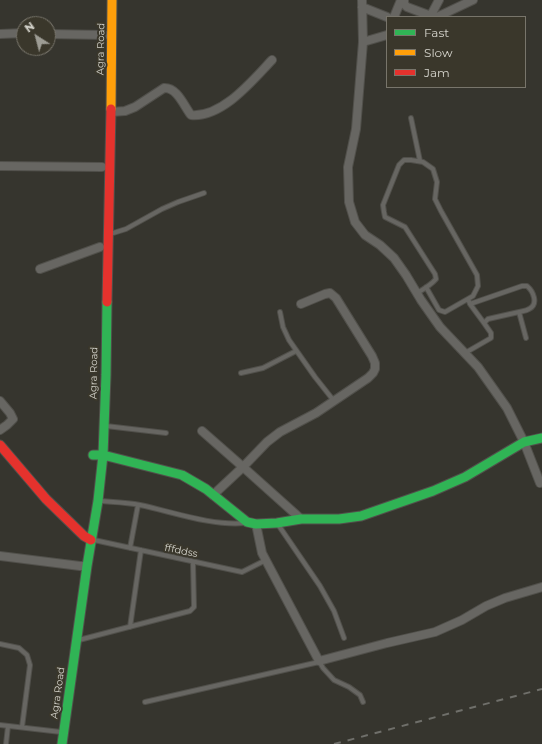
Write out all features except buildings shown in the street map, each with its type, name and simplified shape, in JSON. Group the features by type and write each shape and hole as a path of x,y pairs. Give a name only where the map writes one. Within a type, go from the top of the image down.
{"main road":[{"name":"Agra Road","path":"98,332 106,0"},
{"name":"Agra Road","path":"88,538 98,501 103,455 106,375 112,0"},
{"path":"93,454 103,455 182,475 206,489 252,523 277,523 301,519 339,519 361,516 433,491 465,477 524,442 542,438"},
{"path":"0,445 46,499 88,538"},
{"path":"54,744 59,732 88,538 86,520"},
{"name":"Agra Road","path":"62,744 59,732 76,641 83,566"}],"street":[{"path":"403,0 404,4 407,6 431,16"},
{"path":"395,16 403,0"},
{"path":"433,16 439,0"},
{"path":"435,16 473,0"},
{"path":"362,3 386,16"},
{"path":"362,3 363,42 356,129 348,167 349,202 355,222 364,235 380,245 394,258 440,327 478,367 507,408 524,442 540,483"},
{"path":"0,34 16,34"},
{"path":"56,34 105,35"},
{"path":"363,42 386,34"},
{"path":"111,112 125,111 135,107 164,88 168,88 172,89 178,96 191,115 196,116 206,114 235,97 272,60"},
{"path":"0,166 102,168"},
{"path":"40,269 100,247"},
{"path":"213,495 267,442 280,432 334,401 368,378 375,369 375,363 372,356 336,298 330,294 325,294 301,304"},
{"path":"0,401 13,419 0,430"},
{"path":"202,431 301,519"},
{"path":"252,523 262,553 319,662 387,643 435,632 505,598 542,587"},
{"path":"0,556 83,566"}],"lane":[{"path":"410,118 420,162"},
{"path":"417,293 426,287 433,283 436,279 435,274 406,227 385,217 383,205 399,165 404,160 423,162 433,170 437,182 435,199 477,275 478,286 473,296 445,312 439,310 426,287"},
{"path":"108,235 126,229 162,209 204,193"},
{"path":"470,304 522,286 527,286 531,289 535,302 533,307 528,310 488,319 484,323"},
{"path":"465,353 491,338 491,333 468,299"},
{"path":"280,312 283,327 289,340 334,401"},
{"path":"519,312 526,338"},
{"path":"241,373 263,368 296,351"},
{"path":"104,425 166,433"},
{"path":"98,501 138,504 215,522 233,524 252,523"},
{"path":"130,548 138,504"},
{"path":"277,523 320,586 334,611 344,638"},
{"name":"fffddss","path":"88,538 242,572 266,560"},
{"path":"130,627 141,550"},
{"path":"76,641 190,612 194,607 193,562"},
{"path":"0,644 19,648 27,655 30,665 22,728"},
{"path":"145,702 319,662 334,680 349,687 360,695 363,702"},
{"path":"0,725 59,732"},
{"path":"6,744 8,726"}],"railway":[{"path":"334,744 542,689"}],"traffic: fast":[{"path":"62,744 87,566 98,501 103,455 107,302"},
{"path":"93,455 103,455 182,475 206,489 247,522 256,524 277,523 301,519 339,519 361,516 433,491 465,477 524,442 542,438"}],"traffic: slow":[{"path":"111,109 112,0"}],"traffic: jam":[{"path":"107,302 111,109"},
{"path":"0,445 46,499 84,536 91,540"}]}
